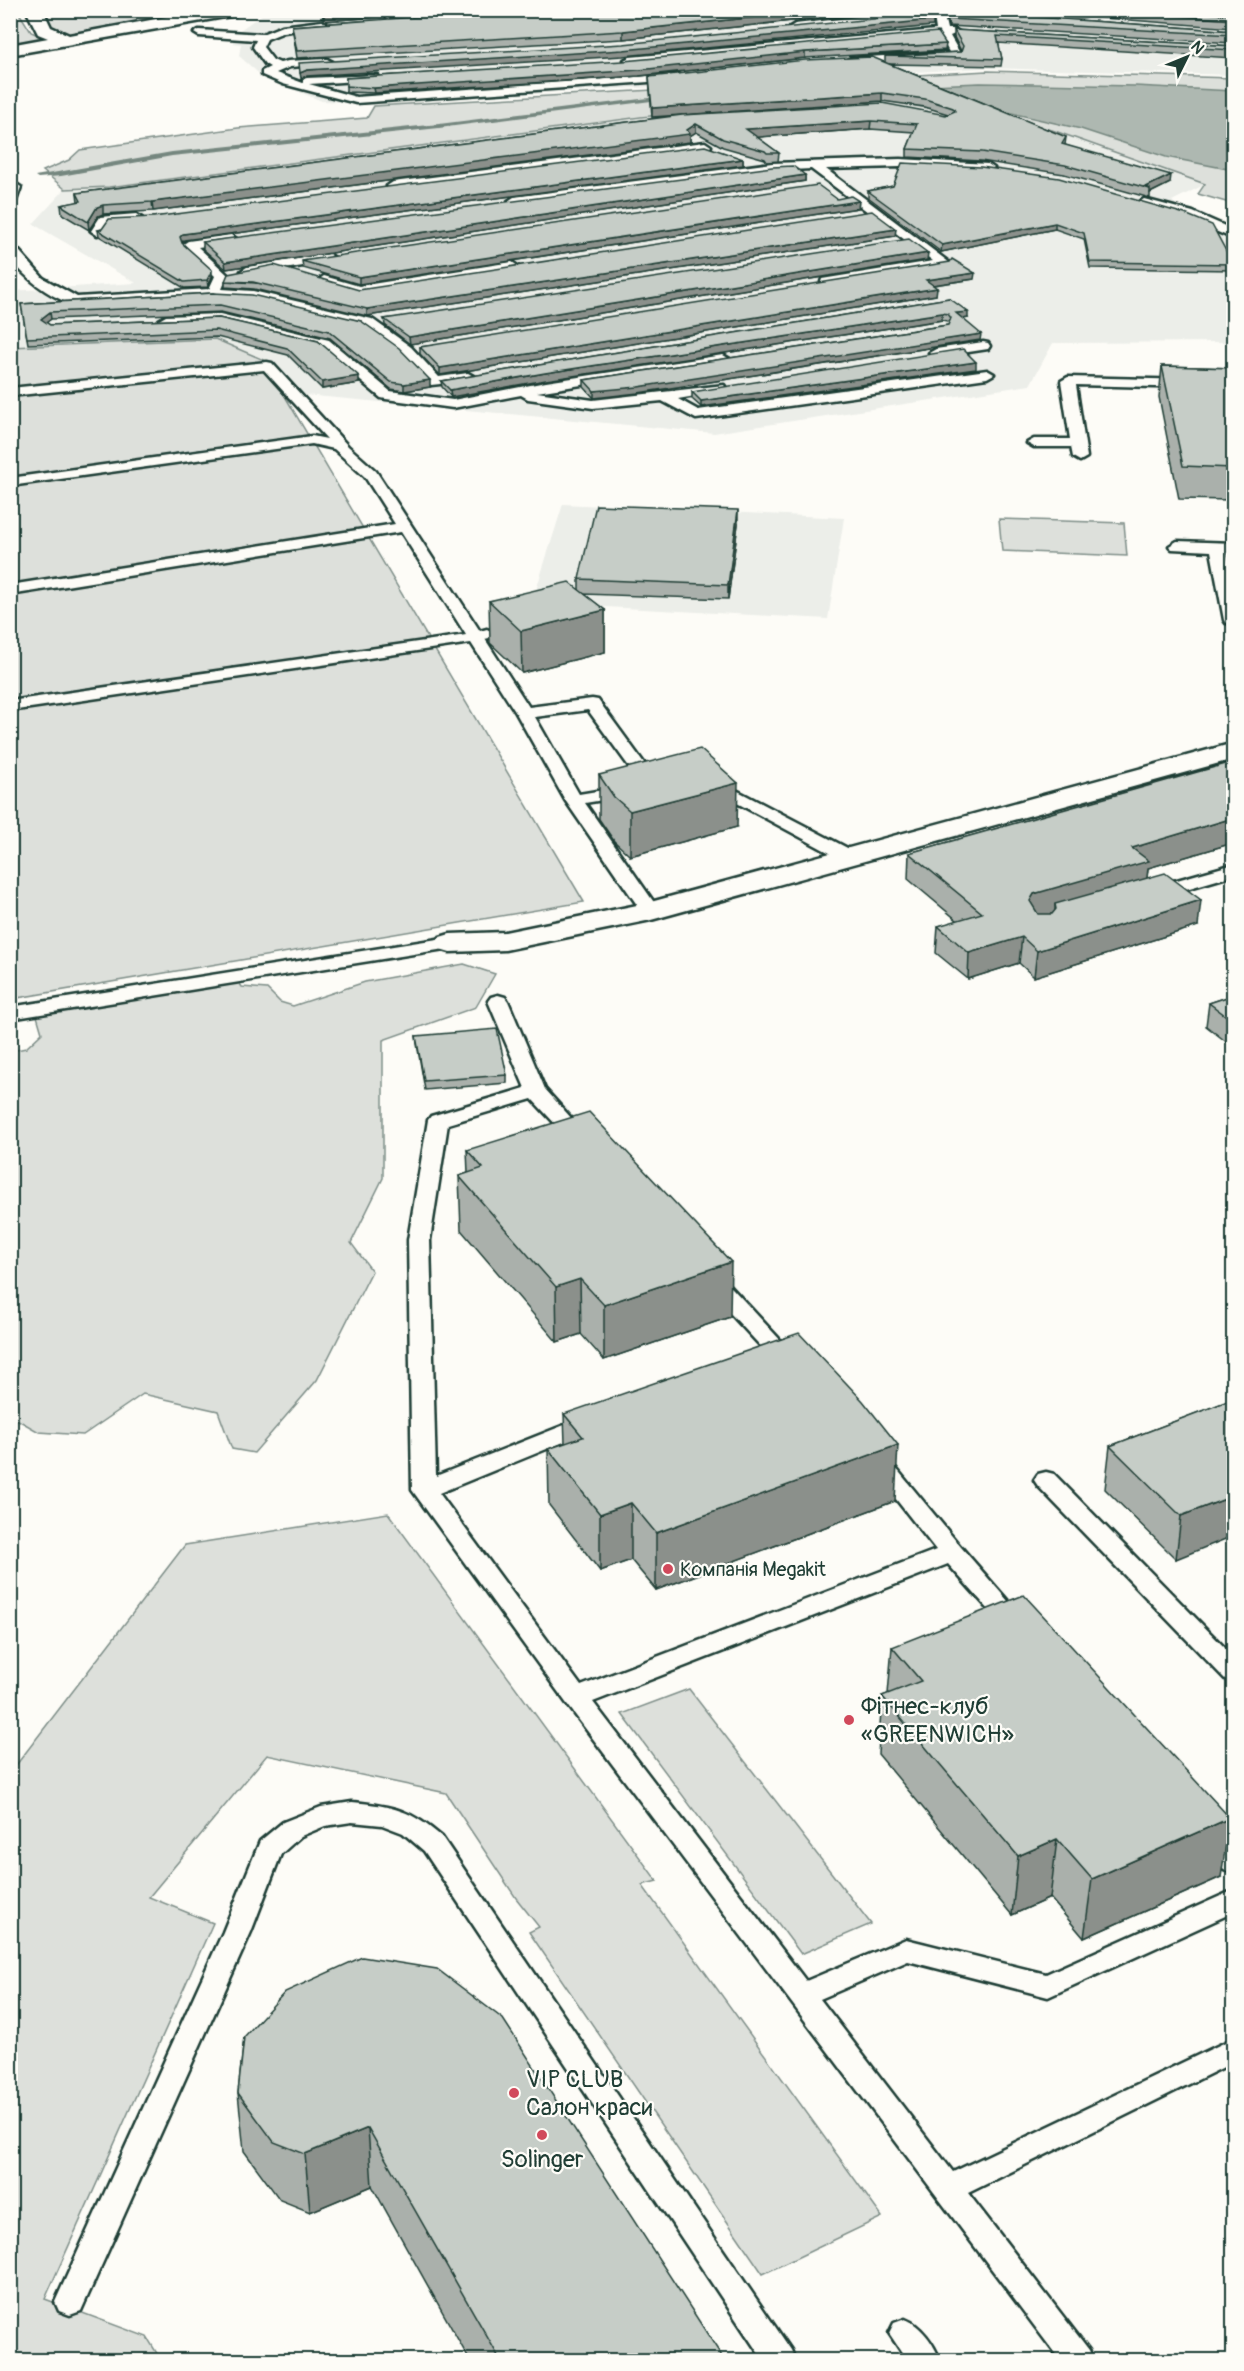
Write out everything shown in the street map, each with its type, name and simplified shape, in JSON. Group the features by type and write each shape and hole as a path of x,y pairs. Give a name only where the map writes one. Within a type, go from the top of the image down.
{"street":[{"path":"34,10 44,30 67,40"},
{"path":"10,50 236,10"},
{"path":"450,943 505,941 651,910 1233,751"}],"lane":[{"path":"786,28 938,11 985,15"},
{"path":"840,61 956,55 942,31 938,11"},
{"path":"199,33 263,37 282,29 333,24"},
{"path":"622,61 942,31 966,32"},
{"path":"263,37 258,47 269,62 280,68"},
{"path":"336,61 288,64 266,73 287,82 356,100 687,76"},
{"path":"287,82 383,76"},
{"path":"376,189 710,148 687,132"},
{"path":"734,158 772,167"},
{"path":"504,203 772,167 900,163 1004,171"},
{"path":"814,187 848,180 900,163"},
{"path":"813,165 848,180 874,211 944,263 815,284"},
{"path":"10,201 15,187"},
{"path":"1135,200 1190,215 1233,234"},
{"path":"851,215 874,211"},
{"path":"97,231 104,220 153,217"},
{"path":"222,275 188,245 247,237"},
{"path":"889,243 912,239"},
{"path":"10,248 24,271 56,294 76,301 214,292 253,295 367,322 412,349 436,382"},
{"path":"222,275 343,256"},
{"path":"273,266 359,290 523,265"},
{"path":"214,292 222,275"},
{"path":"152,321 220,318 324,343 386,395 453,404 733,358"},
{"path":"367,322 390,318"},
{"path":"924,355 983,346"},
{"path":"10,393 267,366 345,451 371,474 524,713 574,800 651,910"},
{"path":"420,400 436,382 483,374"},
{"path":"664,397 696,415 987,374"},
{"path":"1034,443 1079,450 1068,381 1233,385"},
{"path":"511,393 593,405 735,386"},
{"path":"10,482 312,440 332,443 345,451"},
{"path":"10,590 405,527"},
{"path":"1177,546 1226,548 1232,620"},
{"path":"10,706 475,639 505,627"},
{"path":"524,713 592,704 652,786"},
{"path":"701,777 849,856"},
{"path":"574,800 672,782"},
{"path":"1139,897 1233,869"},
{"path":"10,1013 450,943"},
{"path":"498,1002 536,1091 600,1160"},
{"path":"536,1091 438,1120 419,1240 424,1490 576,1698 1078,2361"},
{"path":"696,1263 786,1361 754,1357"},
{"path":"424,1490 611,1414"},
{"path":"862,1443 952,1553 1032,1642"},
{"path":"1046,1480 1233,1673"},
{"path":"576,1698 952,1553"},
{"path":"70,2302 237,1932 270,1848 292,1829 321,1817 352,1812 385,1815 403,1822 412,1826 433,1844 780,2361"},
{"path":"1193,1819 1233,1863"},
{"path":"802,1995 906,1950 1048,1986 1233,1899"},
{"path":"949,2188 1233,2049"},
{"path":"905,2333 926,2361"}],"shaded area":[{"path":"45,10 217,11 72,37 53,31"},
{"path":"1233,10 1234,75 985,68 370,103 322,101 264,78 239,56 241,44 233,43 233,35 267,11"},
{"path":"11,11 18,11 31,32 47,39 11,45"},
{"path":"987,71 1233,78 1233,204 1198,194 1205,184 1052,130 881,100 759,105 641,117 109,187 65,189 43,171 69,160 80,150 238,128 367,118 374,106"},
{"path":"980,83 1135,86 1233,91 1233,170 1166,157 1081,129 946,98 933,85"},
{"path":"881,100 1052,130 1206,184 1172,201 1192,219 1233,242 1233,342 1053,343 1030,385 714,433 283,393 273,364 214,339 11,347 11,291 136,283 33,224 65,189 109,187 641,117 759,105"},
{"path":"215,339 273,364 283,393 584,902 11,999 10,347"},
{"path":"563,504 844,518 828,619 532,603"},
{"path":"999,519 1124,523 1127,556 1002,551"},
{"path":"464,964 495,974 476,1007 383,1040 383,1178 351,1243 372,1271 317,1380 254,1453 232,1449 218,1411 143,1394 83,1435 39,1432 11,1416 11,1051 26,1048 42,1033 35,1009 236,978 242,987 267,989 280,1002 293,1006 365,982"},
{"path":"388,1513 657,1881 642,1885 882,2217 763,2274 529,1932 539,1927 516,1898 446,1793 267,1755 149,1897 213,1923 45,2299 147,2337 158,2355 156,2360 11,2360 10,1773 185,1545"},
{"path":"689,1689 871,1924 801,1954 622,1714"}],"building":[{"path":"323,10 362,10 324,13"},
{"path":"462,10 825,10 623,31 297,51 292,26 457,14"},
{"path":"1099,10 1166,10 1233,15 1233,20"},
{"path":"947,11 1233,31 1233,35 949,19"},
{"path":"932,13 933,20 623,50 307,70 300,73 299,63 623,44"},
{"path":"954,30 1233,46 1233,50 997,36 1002,59 885,56 961,52 963,46"},
{"path":"938,32 946,44 805,52 639,70 374,88 346,86 346,78 623,61"},
{"path":"872,57 1066,137 1062,144 1171,175 1146,187 1150,189 1065,165 982,152 907,149 917,124 871,121 746,129 779,153 767,153 723,139 696,124 687,130 690,134 152,202 103,205 97,207 88,222 61,205 81,201 77,193 682,115 882,103 946,115 955,111 953,108 925,99 882,93 652,108 649,77 805,60"},
{"path":"705,146 743,159 183,234 180,237 182,243 212,270 207,280 184,282 98,230 102,229 109,219 153,217"},
{"path":"902,163 981,167 1059,178 1185,214 1212,225 1233,264 1090,262 1084,233 1055,223 942,245 868,191 893,186"},
{"path":"793,166 805,175 225,262 203,242 772,167"},
{"path":"818,185 837,199 851,196 859,201 359,277 302,261"},
{"path":"872,211 896,229 367,309 253,282 225,281 228,274 274,265 359,290"},
{"path":"909,239 928,253 409,337 384,319"},
{"path":"952,259 975,273 926,280 937,288 440,368 420,347 950,262"},
{"path":"213,293 252,295 361,321 399,348 430,380 404,384 391,382 329,331 220,305 50,312 41,319 50,325 219,318 318,341 359,376 322,382 287,348 216,330 27,338 21,304"},
{"path":"949,298 968,312 956,313 981,334 638,387 594,391 584,380 948,325 951,318 948,314 942,313 545,373 450,390 441,381"},
{"path":"963,349 976,362 701,401 692,392"},
{"path":"1162,366 1233,368 1233,468 1183,466"},
{"path":"596,505 738,510 728,585 579,579"},
{"path":"569,582 605,610 521,631 489,601"},
{"path":"700,749 738,783 630,811 614,797 599,775"},
{"path":"1233,762 1233,818 1132,848 1149,861 1034,894 1030,901 1038,914 1052,914 1056,909 1055,904 1165,873 1201,900 1037,951 1022,937 969,953 938,926 982,913 909,853"},
{"path":"1233,995 1233,1021 1209,1003"},
{"path":"497,1029 507,1075 424,1081 416,1036"},
{"path":"589,1112 731,1262 604,1305 580,1279 556,1287 459,1176 483,1168 467,1150"},
{"path":"799,1333 863,1401 898,1445 656,1533 631,1503 600,1514 548,1449 583,1437 564,1414"},
{"path":"1233,1399 1233,1496 1181,1516 1110,1446"},
{"path":"1024,1595 1230,1818 1092,1879 1057,1839 1018,1856 882,1696 921,1681 892,1647"},
{"path":"362,1957 437,1969 503,2019 725,2361 501,2361 368,2128 305,2154 274,2142 238,2093 244,2037 285,1992"}],"waterway":[{"path":"38,176 172,154 439,126 665,98"}],"place":[{"name":"Компанія Megakit","path":"668,1569"},
{"name":"Фітнес-клуб «GREENWICH»","path":"849,1720"},
{"name":"VIP CLUB Салон краси","path":"514,2093"},
{"name":"Solinger","path":"542,2135"}]}
